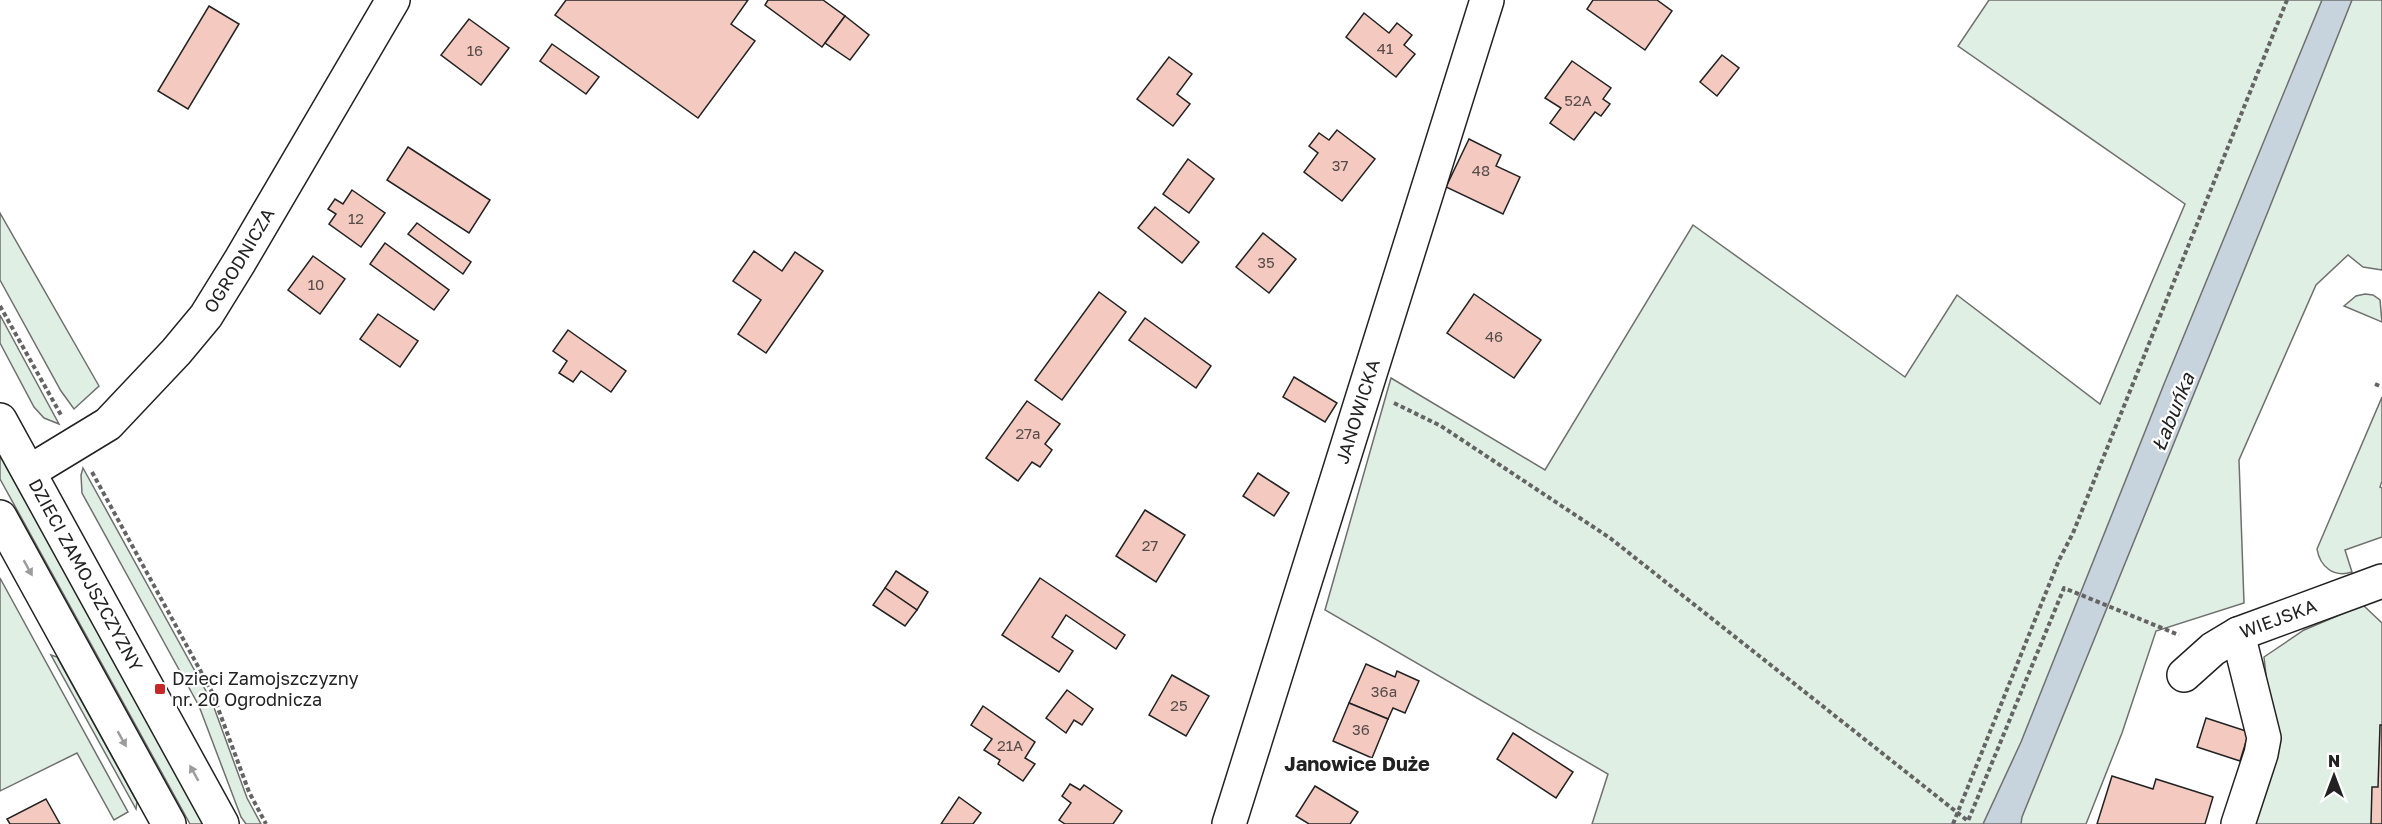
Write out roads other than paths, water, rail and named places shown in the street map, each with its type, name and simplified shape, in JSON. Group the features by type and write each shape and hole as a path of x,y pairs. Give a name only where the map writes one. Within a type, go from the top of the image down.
{"street":[{"name":"OGRODNICZA","path":"29,472 108,424 176,352 206,316 393,0"},
{"name":"JANOWICKA","path":"1229,824 1487,0"},
{"name":"DZIECI ZAMOJSZCZYZNY","path":"0,420 222,824"},
{"path":"4,535 169,824"},
{"name":"WIEJSKA","path":"2184,675 2226,641 2382,581"},
{"path":"2226,641 2264,738 2238,824"}],"water":[{"name":"Łabuńka","path":"2322,0 2352,0 2021,824 1983,824 2021,742 2164,384"}],"place":[{"name":"Dzieci Zamojszczyzny nr. 20 Ogrodnicza","path":"160,689"}],"district":[{"name":"Janowice Duże","path":"1357,764"}]}
